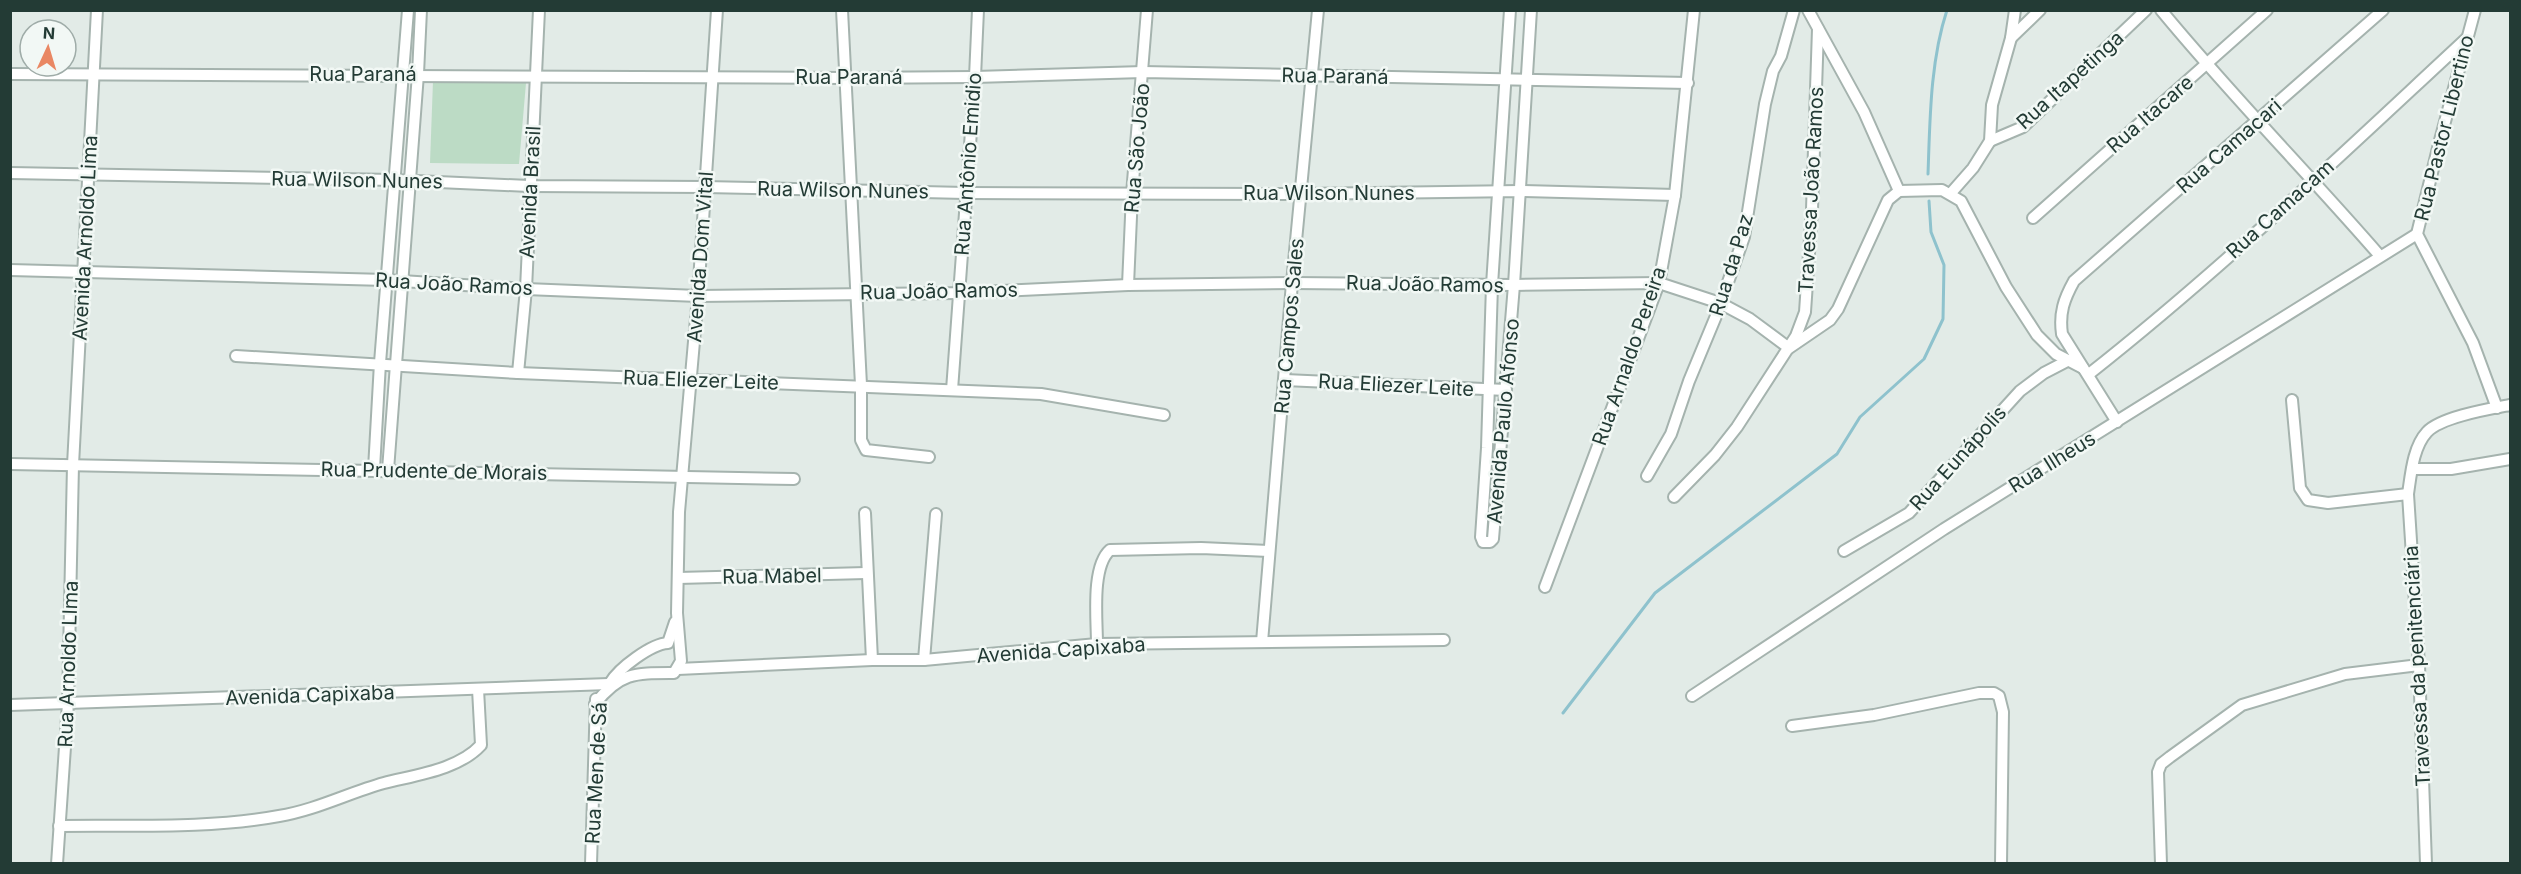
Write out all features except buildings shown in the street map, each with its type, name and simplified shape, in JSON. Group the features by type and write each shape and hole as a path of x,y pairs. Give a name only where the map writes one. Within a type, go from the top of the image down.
{"street":[{"name":"Avenida Arnoldo Lima","path":"73,465 97,10"},
{"path":"374,470 386,280 408,10"},
{"path":"388,470 421,10"},
{"name":"Avenida Brasil","path":"518,373 525,289 540,10"},
{"name":"Avenida Dom Vital","path":"673,671 681,661 676,613 682,477 698,296 717,10"},
{"path":"842,10 857,292 861,440 866,450 928,457"},
{"name":"Rua Antônio Emidio","path":"952,390 978,10"},
{"name":"Rua São João","path":"1128,285 1132,194 1147,10"},
{"name":"Rua Campos Sales","path":"1262,642 1292,283 1318,10"},
{"name":"Avenida Paulo Afonso","path":"1510,10 1492,285 1481,537 1483,542 1490,542 1493,539 1514,285 1531,10"},
{"name":"Rua Arnaldo Pereira","path":"1545,587 1659,283 1675,195 1694,10"},
{"name":"Rua da Paz","path":"1647,476 1671,434 1744,237 1765,104 1773,71 1781,56 1794,10"},
{"path":"1808,10 1864,112 1899,190"},
{"path":"1951,193 1973,168 1990,141 1992,105 2011,38 2015,10"},
{"path":"2011,38 2040,10"},
{"name":"Rua Itapetinga","path":"1990,141 2023,127 2146,10"},
{"path":"2161,10 2206,65 2314,180 2380,256"},
{"name":"Rua Itacare","path":"2033,218 2267,10"},
{"name":"Rua Camacari","path":"2086,371 2062,334 2060,318 2065,298 2074,281 2383,10"},
{"path":"2463,10 2474,16"},
{"name":"Rua Pastor Libertino","path":"2474,16 2466,39 2417,234 2473,343 2497,408"},
{"name":"Travessa João Ramos","path":"1789,348 1805,312 1812,208 1818,29"},
{"name":"Rua Camacam","path":"2086,371 2128,343 2314,180 2466,39"},
{"name":"Rua Paraná","path":"10,74 418,74 847,78 1143,72 1688,83"},
{"name":"Rua Wilson Nunes","path":"10,173 410,180 529,186 705,187 966,193 1300,194 1520,191 1675,195"},
{"path":"1674,497 1737,427 1789,348 1830,320 1838,309 1888,200 1899,190 1942,190 1951,193 1961,201 2006,287 2037,335 2056,354 2086,371 2117,422"},
{"name":"Rua Ilheus","path":"1692,696 1944,529 2417,234"},
{"name":"Rua João Ramos","path":"10,270 386,280 525,289 698,296 958,292 1128,285 1659,283 1720,303 1750,319 1789,348"},
{"name":"Rua Eliezer Leite","path":"236,356 518,373 1041,394 1164,415"},
{"name":"Rua Eunápolis","path":"1844,551 1909,513 2020,391 2044,373 2069,360"},
{"name":"Rua Eliezer Leite","path":"1285,380 1506,390"},
{"path":"2292,400 2300,488 2308,500 2328,503 2408,494"},
{"name":"Travessa da penitenciária","path":"2426,864 2419,665 2408,494 2412,469 2420,443 2428,431 2442,422 2511,405"},
{"path":"2412,469 2451,469 2511,459"},
{"name":"Rua Prudente de Morais","path":"10,464 794,479"},
{"name":"Rua Arnoldo LIma","path":"57,864 68,704 73,465"},
{"path":"864,513 872,660"},
{"path":"924,660 936,514"},
{"path":"1097,644 1098,571 1103,556 1110,550 1201,548 1269,552"},
{"name":"Rua Mabel","path":"678,578 866,573"},
{"name":"Rua Men de Sá","path":"591,864 595,704 598,695 628,663 660,644 668,643 676,613"},
{"name":"Avenida Capixaba","path":"595,704 621,679 631,675 673,671 872,660 924,660 1097,644 1444,640"},
{"path":"2161,864 2158,772 2161,764 2170,757 2242,705 2345,674 2419,665"},
{"name":"Avenida Capixaba","path":"10,705 609,684"},
{"path":"59,826 216,822 278,816 313,809 374,786 442,768 471,754 481,745 478,689"},
{"path":"1792,726 1874,715 1979,693 1994,693 2000,696 2003,712 2001,864"}],"green space":[{"path":"433,81 526,83 519,164 430,163"}],"waterway":[{"path":"1928,174 1934,71 1947,10"},
{"path":"1563,713 1655,593 1837,454 1860,417 1924,359 1943,319 1944,265 1931,232 1929,201"}]}
